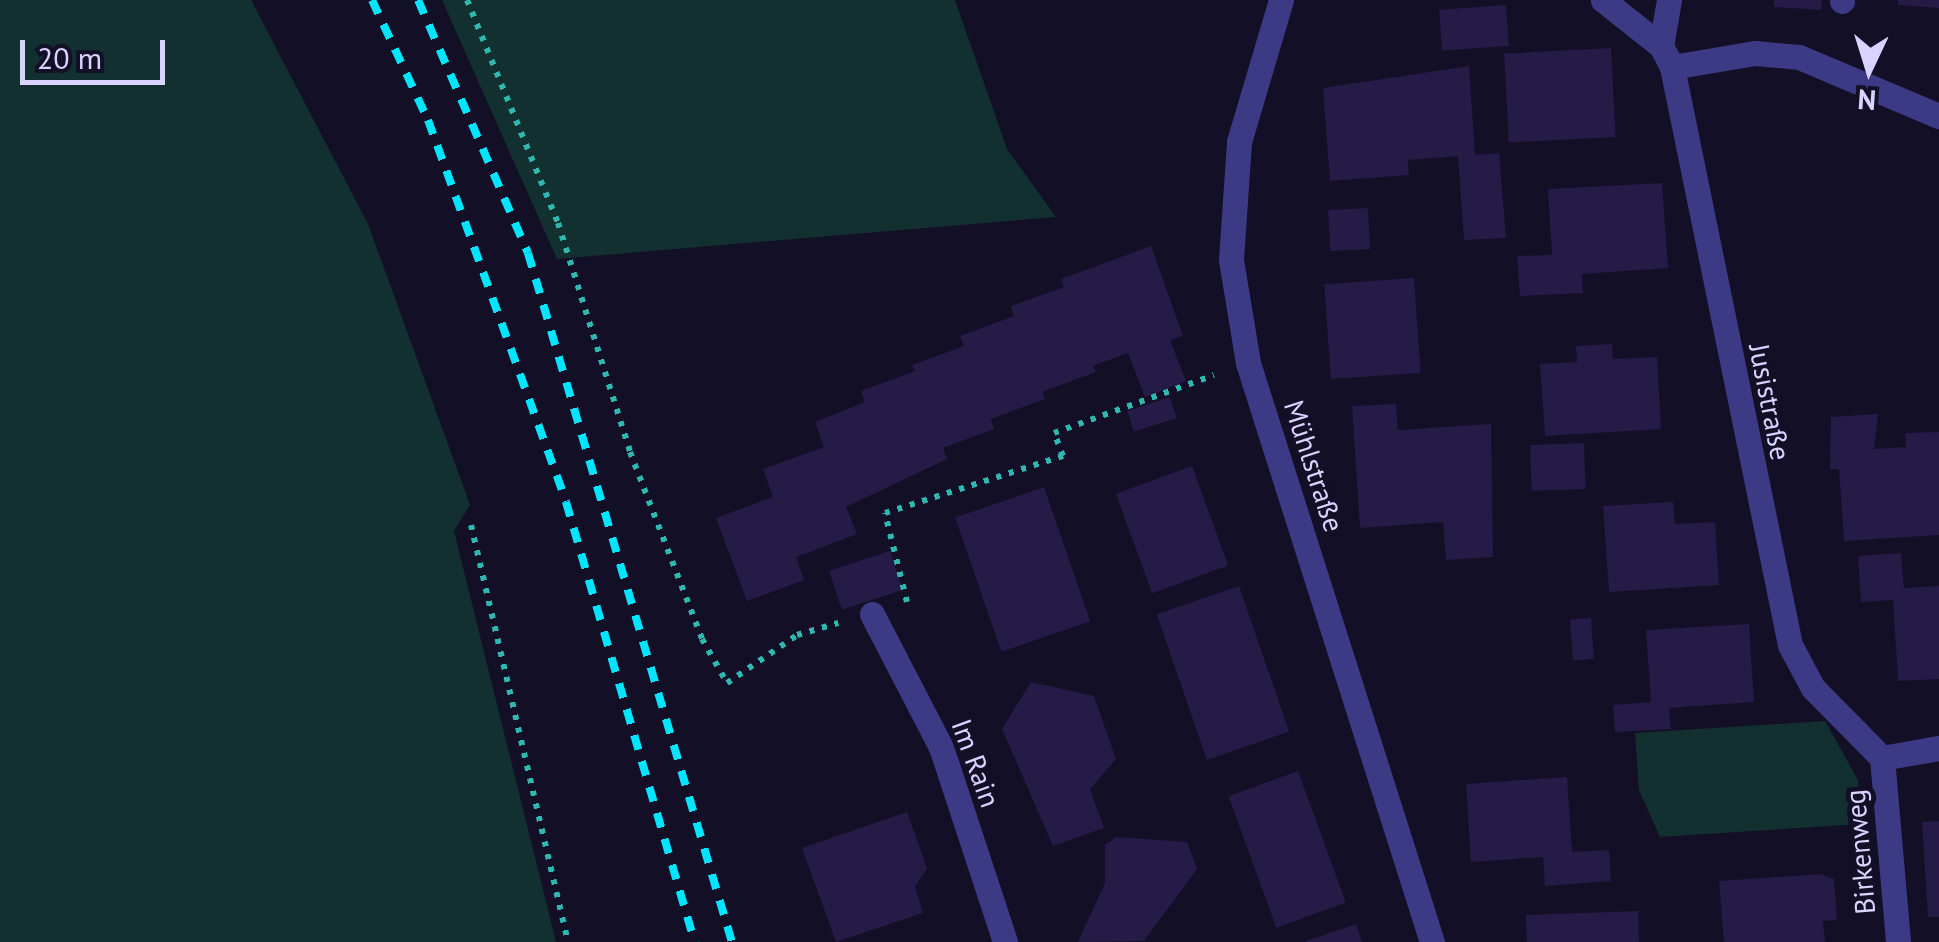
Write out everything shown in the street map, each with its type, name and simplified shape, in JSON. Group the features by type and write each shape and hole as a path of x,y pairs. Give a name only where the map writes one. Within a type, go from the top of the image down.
{"street":[{"name":"Mühlstraße","path":"1281,0 1240,142 1231,260 1248,363 1432,942"},
{"path":"1603,0 1666,56 1755,53 1799,57 1939,116"},
{"path":"1666,56 1668,0"},
{"name":"Jusistraße","path":"1666,56 1790,644 1813,688 1882,758"},
{"name":"Im Rain","path":"872,614 941,747 1005,942"},
{"path":"1882,758 1939,748"},
{"name":"Birkenweg","path":"1882,758 1898,942"}],"path":[{"path":"466,0 558,223 630,452 702,639 727,683 797,634"},
{"path":"872,614 912,600 885,513 1063,456 1054,432 1248,363"},
{"path":"471,524 568,942"}],"green space":[{"path":"0,0 251,0 368,224 470,505 454,531 556,942 0,942"},
{"path":"442,0 955,0 1007,149 1056,217 557,259"},
{"path":"1825,721 1858,780 1861,824 1660,837 1639,790 1635,733"}],"building":[{"path":"1774,0 1822,0 1821,10 1774,7"},
{"path":"1898,0 1939,0 1939,8 1898,5"},
{"path":"1506,5 1509,46 1442,51 1439,10"},
{"path":"1611,48 1616,137 1509,142 1504,54"},
{"path":"1469,66 1475,155 1499,153 1506,238 1464,240 1458,156 1408,160 1409,175 1330,181 1323,88"},
{"path":"1662,183 1668,268 1582,274 1583,293 1520,296 1517,256 1552,255 1548,189"},
{"path":"1368,208 1370,249 1330,251 1328,210"},
{"path":"1151,246 1183,336 1170,340 1186,381 1145,397 1128,353 1093,366 1096,372 1042,392 1045,399 991,419 994,429 943,448 947,459 846,507 857,534 796,557 804,580 747,601 716,518 773,497 763,469 824,447 815,422 865,402 861,391 915,371 912,365 964,346 960,336 1014,316 1011,306 1064,287 1061,279"},
{"path":"1414,278 1421,373 1331,379 1324,284"},
{"path":"1612,344 1613,359 1657,357 1661,429 1545,436 1540,364 1577,362 1576,346"},
{"path":"1170,397 1177,418 1134,432 1127,411"},
{"path":"1396,404 1398,430 1491,424 1493,557 1446,560 1443,522 1360,528 1352,406"},
{"path":"1878,414 1874,449 1906,447 1905,433 1939,432 1939,535 1844,541 1839,469 1830,469 1831,417"},
{"path":"1584,443 1586,489 1532,491 1530,445"},
{"path":"1192,466 1228,566 1152,593 1116,494"},
{"path":"1044,487 1090,621 1001,652 955,518"},
{"path":"1673,502 1675,524 1715,522 1719,585 1609,592 1603,506"},
{"path":"890,551 903,590 842,610 829,571"},
{"path":"1901,553 1904,588 1939,586 1939,679 1898,681 1893,600 1861,602 1858,556"},
{"path":"1239,586 1289,732 1207,760 1157,614"},
{"path":"1591,618 1594,659 1573,660 1570,619"},
{"path":"1749,624 1754,702 1669,708 1671,729 1615,732 1613,705 1651,702 1646,630"},
{"path":"1031,682 1094,696 1116,759 1090,789 1104,828 1053,846 1002,729"},
{"path":"1298,771 1346,903 1276,928 1228,796"},
{"path":"1567,777 1572,852 1609,850 1611,881 1545,886 1543,857 1471,862 1466,784"},
{"path":"907,812 927,868 915,886 923,913 836,942 802,848"},
{"path":"1939,821 1939,917 1928,917 1922,822"},
{"path":"1116,837 1187,842 1197,869 1144,941 1078,942 1105,883 1105,845"},
{"path":"1820,874 1834,879 1837,920 1823,921 1825,942 1724,942 1719,881"},
{"path":"1638,911 1639,942 1527,942 1526,915"},
{"path":"1356,924 1362,942 1306,942 1306,941"}],"railway":[{"path":"372,0 428,120 566,502 695,942"},
{"path":"418,0 528,253 732,942"}]}
